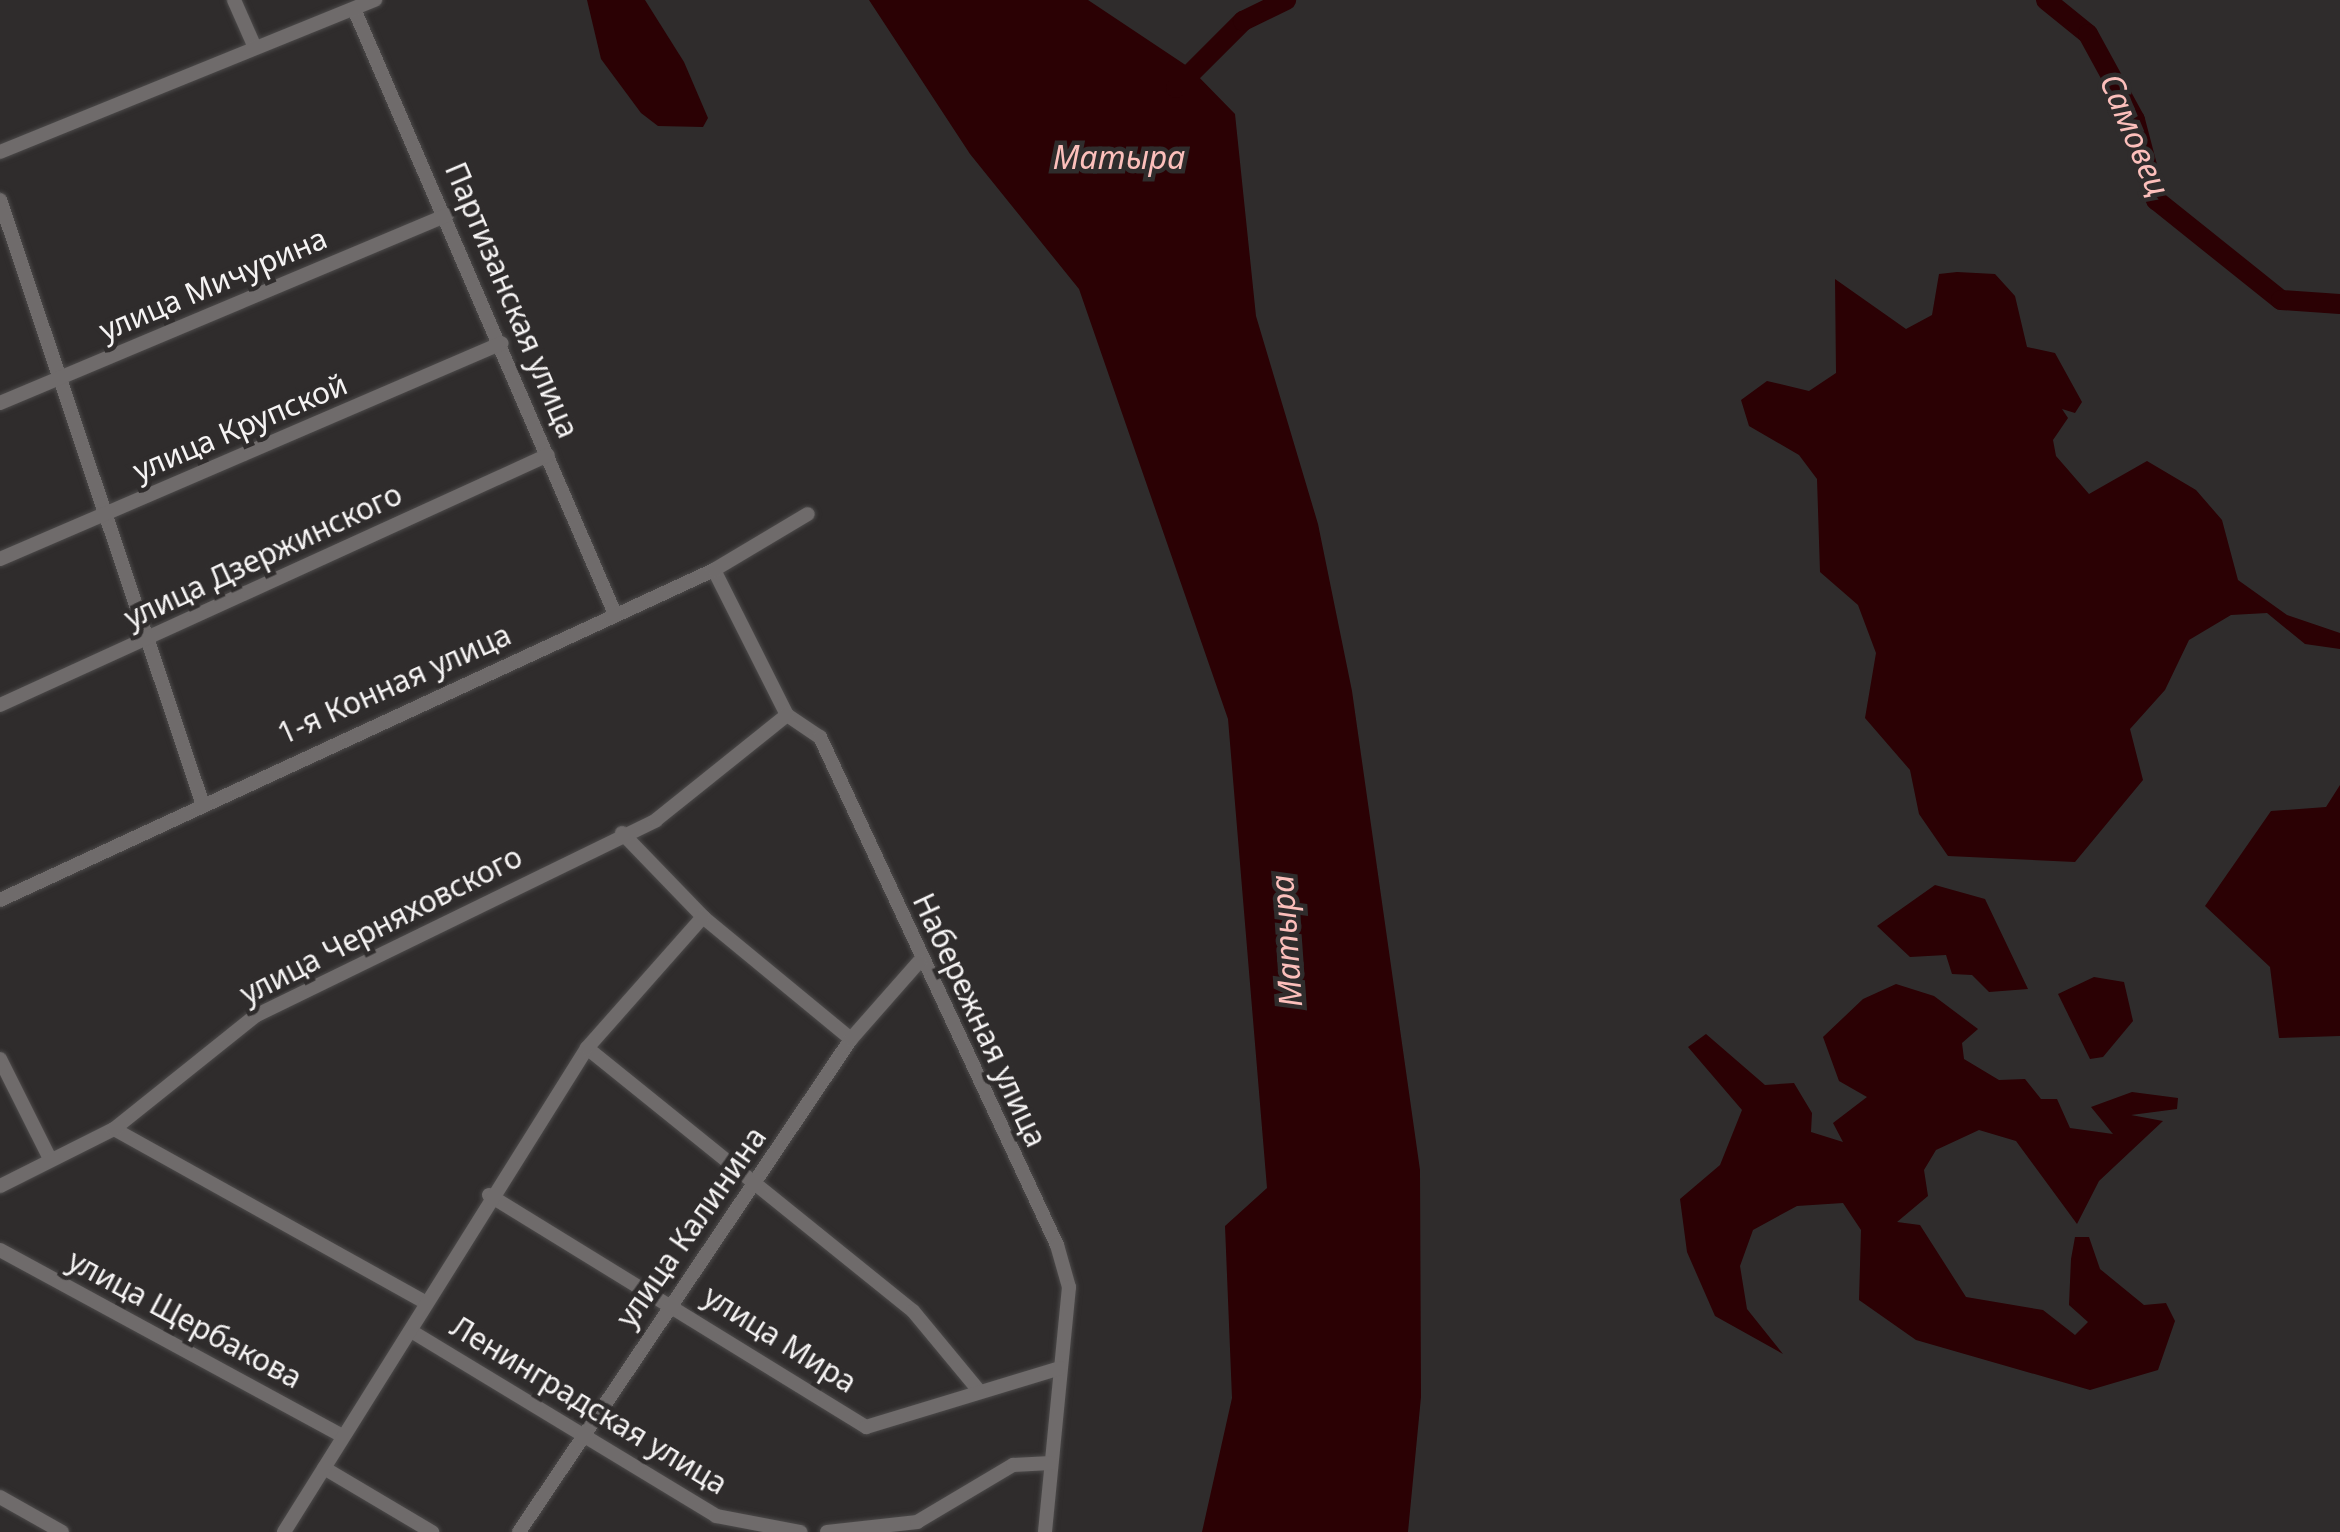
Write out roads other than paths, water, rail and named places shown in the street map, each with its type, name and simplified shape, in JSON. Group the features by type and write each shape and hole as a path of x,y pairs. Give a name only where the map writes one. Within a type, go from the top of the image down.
{"street":[{"path":"234,0 253,44"},
{"path":"0,152 253,44 375,0"},
{"name":"Партизанская улица","path":"354,9 502,343 615,614"},
{"path":"0,200 99,518 202,802"},
{"name":"улица Мичурина","path":"0,403 447,216"},
{"name":"улица Крупской","path":"0,559 502,343"},
{"name":"улица Дзержинского","path":"0,705 548,455"},
{"name":"1-я Конная улица","path":"0,900 202,802 714,570 808,514"},
{"name":"Набережная улица","path":"714,570 787,715 820,737 919,962 1057,1246 1069,1286 1045,1532"},
{"name":"улица Черняховского","path":"0,1186 114,1130 255,1016 622,833 656,820 787,715"},
{"path":"622,833 704,917 851,1039"},
{"path":"284,1532 412,1331 489,1195 587,1048 704,917"},
{"name":"улица Калинина","path":"519,1532 582,1434 757,1184 851,1039 919,962"},
{"path":"587,1048 912,1311 980,1392"},
{"path":"0,1059 50,1159"},
{"path":"114,1130 427,1304"},
{"name":"улица Мира","path":"489,1195 672,1304 866,1427 1060,1368"},
{"name":"улица Щербакова","path":"0,1250 343,1436"},
{"name":"Ленинградская улица","path":"412,1331 716,1516 800,1532"},
{"path":"828,1532 917,1522 1013,1465 1051,1463"},
{"path":"324,1468 432,1532"},
{"path":"0,1497 62,1532"}],"water":[{"path":"587,0 645,0 684,62 708,118 703,127 658,126 641,113 601,59"},
{"name":"Матыра","path":"869,0 1088,0 1190,68 1235,114 1256,316 1318,524 1352,691 1420,1170 1421,1397 1408,1532 1202,1532 1232,1398 1225,1226 1267,1188 1228,719 1079,289 970,154"},
{"path":"1939,274 1995,274 2015,296 2027,347 2055,353 2082,402 2075,413 2062,409 2068,418 2053,440 2056,456 2089,494 2147,461 2196,490 2222,520 2238,580 2287,615 2340,633 2340,649 2305,644 2267,613 2231,615 2189,640 2165,690 2130,729 2143,780 2075,862 1948,856 1919,814 1910,770 1865,718 1876,653 1858,605 1820,572 1817,479 1799,455 1749,426 1741,400 1767,381 1809,391 1836,373 1835,279 1906,329 1932,315"},
{"path":"2340,785 2340,1036 2279,1038 2270,967 2205,906 2271,811 2326,807"},
{"path":"1935,885 1985,899 2028,989 1989,992 1972,975 1952,974 1946,955 1910,957 1877,926"},
{"path":"2094,977 2124,982 2133,1021 2103,1057 2090,1059 2058,994"},
{"path":"1896,984 1934,996 1978,1029 1962,1043 1964,1059 1999,1080 2025,1079 2041,1099 2057,1099 2070,1128 2113,1134 2091,1107 2132,1092 2178,1098 2177,1109 2131,1115 2163,1121 2099,1181 2077,1224 2016,1141 1979,1130 1936,1150 1924,1170 1928,1196 1897,1222 1920,1225 1966,1297 2043,1310 2075,1335 2088,1322 2069,1305 2071,1259 2075,1237 2089,1237 2100,1269 2144,1305 2166,1303 2175,1321 2158,1370 2090,1390 1916,1340 1859,1300 1861,1230 1843,1203 1797,1206 1753,1230 1740,1266 1747,1309 1783,1354 1715,1316 1687,1252 1680,1199 1720,1165 1742,1110 1688,1047 1706,1034 1765,1085 1794,1083 1812,1113 1811,1132 1843,1142 1833,1123 1867,1097 1839,1081 1823,1037 1863,999"}],"waterway":[{"name":"Самовец","path":"1176,88 1243,21 1286,0"},
{"name":"Самовец","path":"2046,0 2088,34 2135,120 2156,200 2281,300 2340,304"}]}
